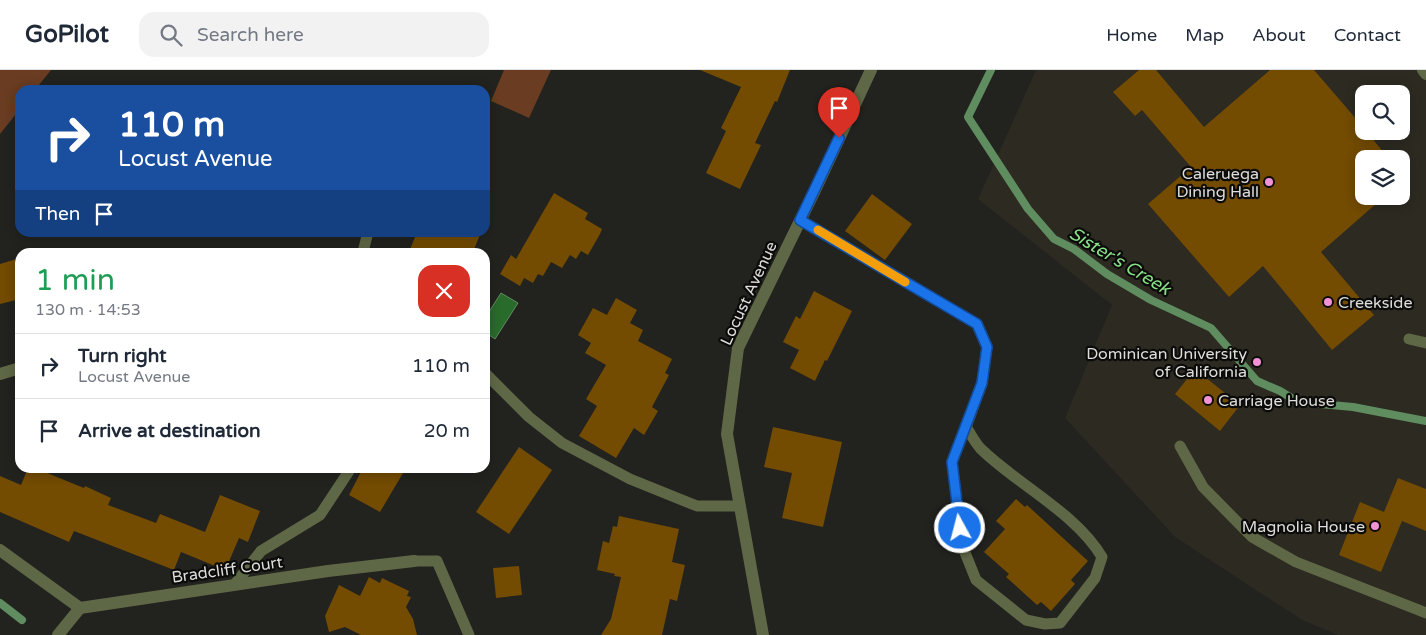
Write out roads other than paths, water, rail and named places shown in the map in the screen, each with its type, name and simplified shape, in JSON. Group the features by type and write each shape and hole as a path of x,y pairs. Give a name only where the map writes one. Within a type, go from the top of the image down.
{"street":[{"name":"Locust Avenue","path":"763,635 727,434 738,348 871,70"},
{"path":"1423,70 1426,74"},
{"path":"0,374 15,370"},
{"path":"0,550 80,608 58,635"},
{"name":"Bradcliff Court","path":"80,608 328,571 414,561"}],"lane":[{"path":"800,220 977,324 987,347 982,383 952,462 962,545 976,580 1026,620 1045,624 1060,623 1095,578 1102,557 1093,542 980,448 966,427"},
{"path":"1409,338 1426,343"},
{"path":"490,378 529,417 562,443 630,478 697,506 740,506"},
{"path":"1180,446 1203,487 1252,537 1296,562 1426,613"},
{"path":"236,584 261,551 320,515 348,473"},
{"path":"414,561 437,561 469,635"}],"waterway":[{"name":"Sister's Creek","path":"991,70 968,117 1028,209 1054,239 1074,249 1107,274 1151,300 1211,328 1257,381 1280,391 1298,402 1353,407 1426,421"},
{"path":"0,603 22,620"}],"place":[{"name":"Caleruega Dining Hall","path":"1269,182"},
{"name":"Creekside","path":"1328,302"},
{"name":"Dominican University of California","path":"1257,362"},
{"name":"Carriage House","path":"1208,400"},
{"name":"Magnolia House","path":"1375,526"}]}
